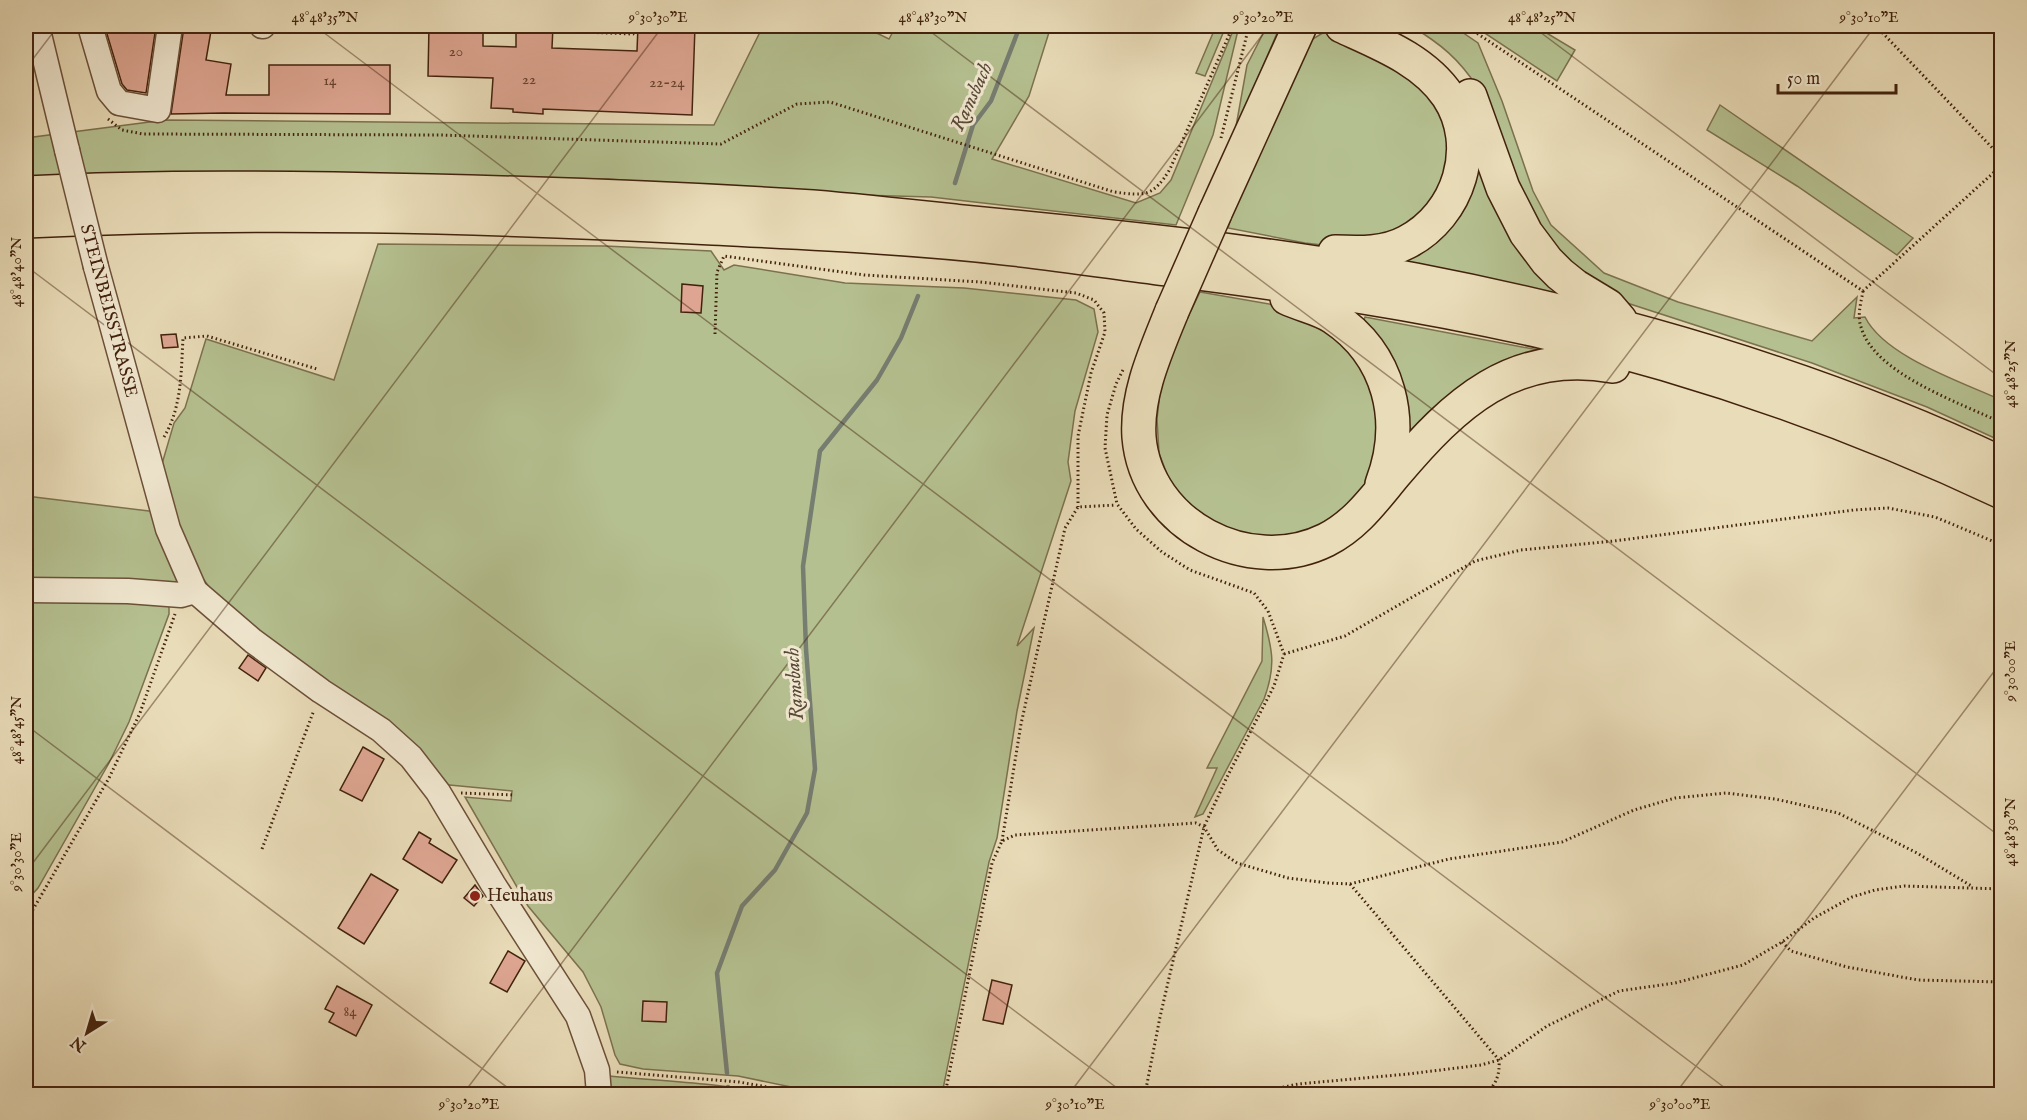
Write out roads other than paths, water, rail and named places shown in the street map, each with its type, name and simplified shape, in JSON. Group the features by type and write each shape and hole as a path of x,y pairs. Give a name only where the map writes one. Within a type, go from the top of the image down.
{"highway":[{"path":"1300,26 1172,311 1143,392 1139,411 1139,438 1147,471 1164,502 1175,514 1200,533 1217,542 1249,551 1281,552 1312,546 1333,536 1353,522 1430,434 1457,408 1486,387 1522,372 1557,363 1595,362 1682,381 1715,379"},
{"path":"1295,260 1324,251 1365,253 1385,250 1406,243 1423,232 1447,207 1462,171 1463,141 1459,118 1448,96 1434,79 1401,54 1342,26"},
{"path":"1392,26 1423,44 1458,76 1469,94 1511,206 1535,247 1575,286 1608,306 1624,326"},
{"path":"26,193 104,189 349,189 562,194 816,208 1068,232 1295,260 1412,279 1624,326 1752,365 1836,395 1920,428 2001,464"},
{"path":"26,221 116,216 345,214 562,220 790,232 1001,248 1260,281 1405,303 1543,332 1615,350 1715,379 1829,418 1911,451 2001,492"},
{"path":"1260,281 1288,299 1316,308 1346,326 1358,338 1378,366 1390,399 1394,433 1388,467 1374,498"}],"street":[{"name":"STEINBEISSTRASSE","path":"37,26 96,267 146,452 188,593"},
{"path":"90,26 109,91 119,103 158,110 170,26"},
{"path":"26,590 188,593 321,691 381,730 411,757 438,792 493,884 578,1016 597,1070 599,1095"}],"waterway":[{"name":"Ramsbach","path":"955,183 973,125 991,101 1020,26"},
{"name":"Ramsbach","path":"727,1073 717,973 742,906 775,870 807,813 815,769 806,649 803,566 820,451 877,380 901,338 918,296"},
{"name":"Ramsbach","path":"728,1087 729,1094"}],"place":[{"name":"Heuhaus","path":"475,896"}]}
